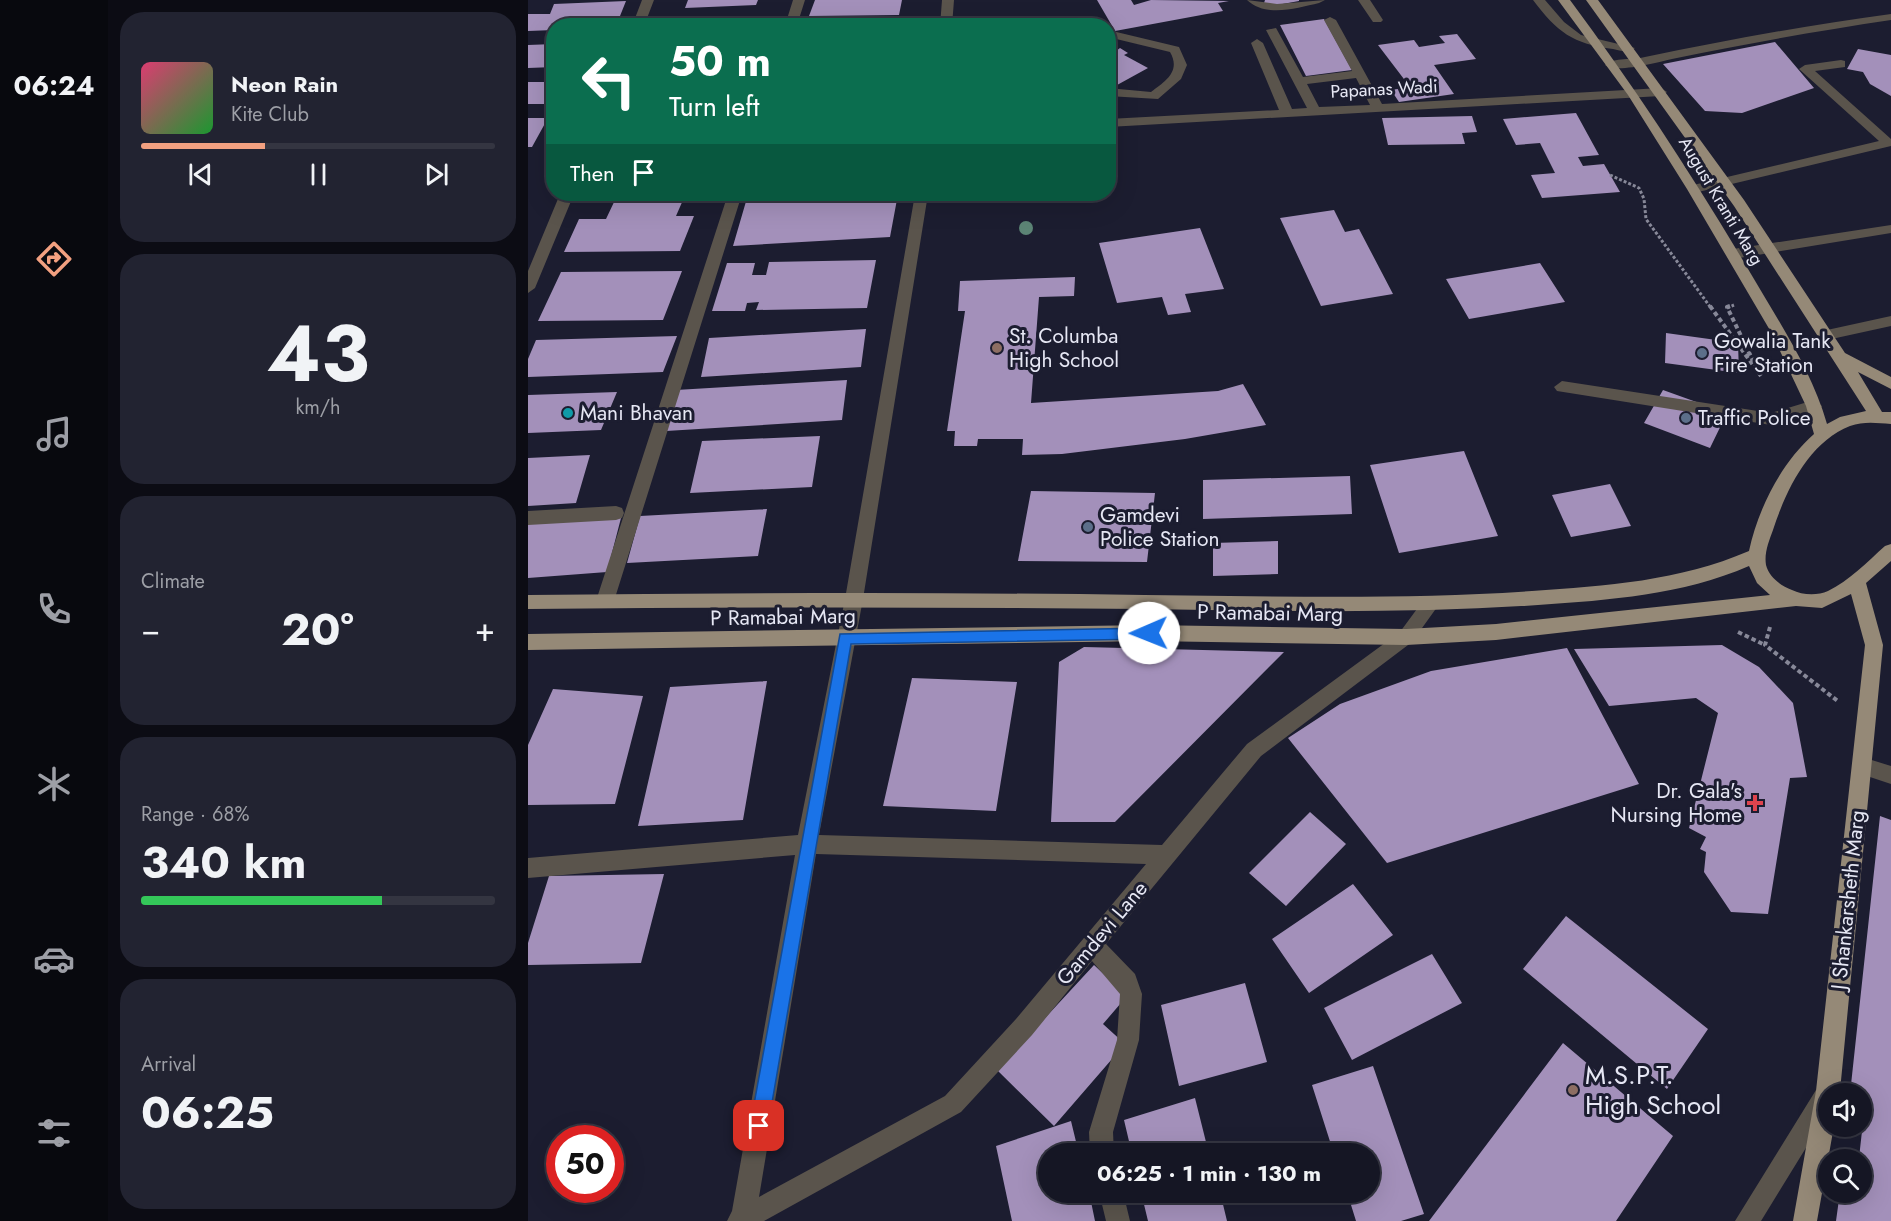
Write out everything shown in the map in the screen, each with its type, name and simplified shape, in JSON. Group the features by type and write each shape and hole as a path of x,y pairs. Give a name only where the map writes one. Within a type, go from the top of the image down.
{"main road":[{"name":"August Kranti Marg","path":"1564,0 1633,94 1694,189 1756,295 1814,406 1822,434"},
{"name":"August Kranti Marg","path":"1592,0 1726,183 1840,356 1883,416"},
{"path":"1840,356 1891,384"},
{"path":"1793,600 1772,588 1761,572 1756,555 1778,494 1798,458 1822,434 1847,422 1883,416"},
{"name":"P Ramabai Marg","path":"528,642 1149,633 1406,637 1496,632 1793,600 1813,604 1833,597 1891,551"},
{"name":"P Ramabai Marg","path":"528,602 854,599 1150,602 1284,606 1483,603 1644,590 1721,572 1756,555"},
{"name":"J Shankarsheth Marg","path":"1829,1083 1874,645 1856,579"},
{"path":"1149,633 1150,602"},
{"name":"J Shankarsheth Marg","path":"1805,1221 1820,1137"}],"street":[{"path":"641,18 648,0"},
{"path":"793,18 799,0"},
{"path":"947,18 948,0"},
{"path":"1253,0 1262,6 1276,7 1319,0"},
{"path":"1364,0 1377,20"},
{"path":"1539,0 1562,29 1573,37 1596,44 1629,48"},
{"path":"1611,65 1639,62 1779,33 1891,17"},
{"path":"1330,20 1378,108"},
{"path":"1272,30 1315,111"},
{"path":"1116,35 1175,50 1182,59 1180,75 1154,96 1116,93"},
{"path":"1257,43 1287,113"},
{"path":"1694,189 1888,143 1805,69 1841,64"},
{"path":"1300,81 1360,74"},
{"name":"Papanas Wadi","path":"1116,123 1661,92"},
{"path":"1154,96 1157,120"},
{"path":"528,288 564,201"},
{"path":"605,601 733,201"},
{"path":"741,1221 807,844 854,599 920,201"},
{"path":"1732,254 1891,229"},
{"path":"1827,335 1891,321"},
{"path":"1562,387 1771,419 1814,406"},
{"path":"528,518 616,513"},
{"name":"Gamdevi Lane","path":"741,1221 953,1104 1024,1027 1254,750 1406,637 1431,603"},
{"path":"1862,766 1891,775"},
{"path":"528,868 807,844 1167,855"},
{"path":"1091,944 1126,982 1131,994 1128,1040 1101,1132 1102,1143"},
{"path":"1747,1221 1818,1107"},
{"path":"1114,1203 1118,1221"}],"path":[{"path":"1610,175 1635,182 1641,188 1645,197 1646,219 1761,376 1727,308 1756,295"},
{"path":"1772,622 1765,645 1820,688"}],"building":[{"path":"688,0 758,0 756,5 685,8"},
{"path":"815,0 902,0 899,15 809,16"},
{"path":"1097,0 1131,0 1134,5 1151,0 1229,1 1218,3 1223,11 1116,31 1116,18 1107,18"},
{"path":"1265,0 1299,1 1277,5 1264,3"},
{"path":"626,1 619,18 546,18 546,30 528,31 528,14 550,14 554,4"},
{"path":"1020,16 1020,18 990,18"},
{"path":"1324,19 1352,70 1306,76 1280,25"},
{"path":"1457,34 1476,59 1434,65 1454,94 1399,102 1391,90 1410,87 1378,45 1414,40 1419,47 1445,43 1439,36"},
{"path":"1775,42 1814,88 1742,113 1705,111 1663,64"},
{"path":"546,44 546,67 528,68 528,45"},
{"path":"1120,48 1128,53 1124,55 1148,68 1116,86 1116,51"},
{"path":"1858,49 1891,55 1891,96 1870,84 1863,72 1847,69"},
{"path":"528,82 546,82 546,104 528,104"},
{"path":"1576,113 1599,155 1578,157 1583,166 1604,164 1620,192 1542,198 1531,175 1555,173 1540,143 1516,145 1503,119"},
{"path":"1472,116 1477,132 1462,133 1465,144 1388,145 1382,118"},
{"path":"528,118 546,118 532,147 528,147"},
{"path":"615,201 683,201 676,216 694,216 680,251 564,252 579,219 606,219"},
{"path":"746,201 897,201 890,237 733,246"},
{"path":"1334,210 1345,232 1359,229 1393,294 1321,306 1280,218"},
{"path":"1200,228 1224,289 1185,294 1191,312 1168,315 1162,297 1117,303 1099,243"},
{"path":"876,260 867,308 756,310 759,302 747,303 745,311 712,311 727,263 755,263 752,275 766,275 769,262"},
{"path":"1540,263 1565,302 1469,319 1446,279"},
{"path":"682,271 663,320 538,321 561,272"},
{"name":"St. Columba High School","path":"1075,277 1074,296 1039,297 1031,403 1218,391 1243,384 1266,425 1185,439 1062,454 1022,455 1023,439 978,439 977,446 954,446 955,431 947,431 965,311 958,311 960,281"},
{"path":"866,329 861,367 701,377 709,338"},
{"name":"Gowalia Tank Fire Station","path":"1666,333 1738,343 1739,373 1665,363"},
{"path":"677,336 663,372 528,377 528,359 536,340"},
{"path":"847,380 842,420 666,431 676,390"},
{"name":"Traffic Police","path":"1663,390 1727,413 1710,448 1644,423"},
{"name":"Mani Bhavan","path":"617,392 601,430 528,433 528,395"},
{"path":"820,436 812,487 690,493 702,441"},
{"path":"1464,451 1498,536 1399,553 1370,465"},
{"path":"590,455 576,503 528,506 528,458"},
{"path":"1350,476 1352,514 1203,519 1203,480"},
{"path":"1610,484 1631,526 1571,537 1552,495"},
{"name":"Gamdevi Police Station","path":"1031,491 1155,493 1147,562 1018,561"},
{"path":"767,509 758,556 627,563 640,516"},
{"path":"621,518 607,572 528,578 528,524"},
{"path":"1278,541 1278,574 1213,576 1213,543"},
{"path":"1722,645 1759,667 1793,703 1807,777 1790,778 1768,914 1731,912 1704,872 1706,852 1700,849 1706,837 1689,828 1718,713 1696,698 1609,706 1574,649"},
{"path":"1084,647 1284,652 1115,822 1051,822 1059,662"},
{"path":"1567,648 1639,784 1387,863 1288,738 1340,704 1431,671"},
{"path":"912,678 1017,682 996,811 883,806"},
{"path":"767,681 743,820 638,826 670,687"},
{"path":"553,689 643,696 615,804 528,805 528,745"},
{"path":"1310,812 1346,844 1286,906 1249,873"},
{"path":"1880,816 1891,820 1891,1221 1836,1221 1838,1203 1872,1203 1872,1149 1860,1149 1861,1137 1872,1137 1872,1083 1851,1083"},
{"path":"664,874 641,963 528,965 528,943 549,876"},
{"path":"1353,884 1393,935 1309,993 1272,939"},
{"path":"1566,916 1708,1029 1667,1089 1523,969"},
{"path":"1432,954 1462,1003 1352,1060 1324,1008"},
{"path":"1094,965 1127,996 1103,1024 1125,1044 1054,1126 997,1070"},
{"path":"1245,983 1267,1062 1179,1086 1161,1005"},
{"name":"M.S.P.T. High School","path":"1563,1043 1673,1136 1616,1221 1429,1221"},
{"path":"1373,1066 1424,1214 1401,1221 1356,1221 1350,1203 1380,1203 1380,1143 1330,1143 1312,1085"},
{"path":"1195,1098 1206,1143 1129,1143 1124,1120"},
{"path":"1071,1121 1076,1143 1038,1143 1038,1203 1091,1203 1095,1221 1012,1221 996,1146"},
{"path":"1144,1203 1223,1203 1227,1221 1148,1221"}],"place":[{"name":"St. Columba High School","path":"997,348"},
{"name":"Gowalia Tank Fire Station","path":"1702,353"},
{"name":"Mani Bhavan","path":"568,413"},
{"name":"Traffic Police","path":"1686,418"},
{"name":"Gamdevi Police Station","path":"1088,527"},
{"name":"Dr. Gala's Nursing Home","path":"1755,803"},
{"name":"M.S.P.T. High School","path":"1573,1090"}],"route":[{"path":"759,1126 845,639 1149,633"}]}
